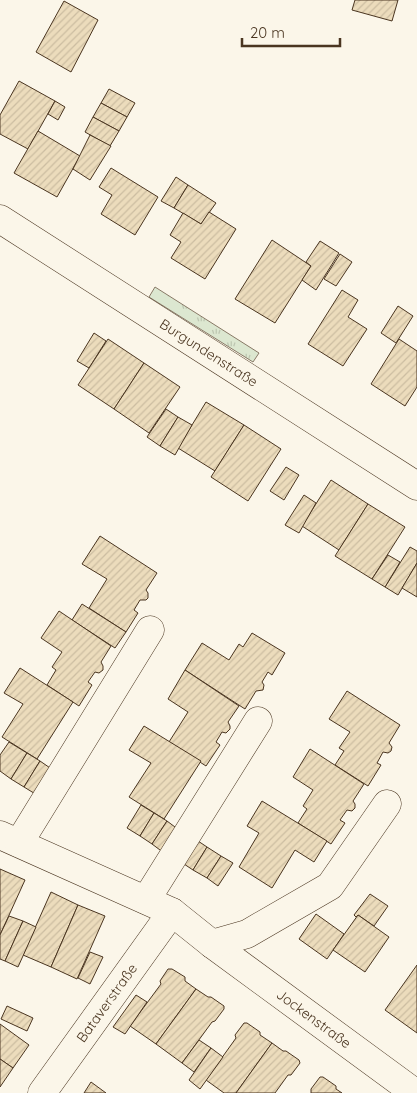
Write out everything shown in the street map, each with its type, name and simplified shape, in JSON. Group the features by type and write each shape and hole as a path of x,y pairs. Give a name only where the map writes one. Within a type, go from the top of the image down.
{"street":[{"name":"Burgundenstraße","path":"0,219 417,486"},
{"name":"Jockenstraße","path":"150,630 9,839 172,912 212,944 415,1093"},
{"path":"146,900 258,721"},
{"path":"212,944 247,934 330,886 387,804"},
{"name":"Bataverstraße","path":"42,1093 172,912"}],"green space":[{"path":"155,287 259,353 253,362 149,297"}],"building":[{"path":"355,0 398,0 392,21 352,10"},
{"path":"64,1 98,20 71,72 36,52"},
{"path":"19,81 55,101 28,149 0,134 0,115"},
{"path":"109,89 135,103 127,117 101,103"},
{"path":"55,101 65,107 58,120 48,114"},
{"path":"101,103 127,117 119,131 93,117"},
{"path":"93,117 119,131 110,146 85,132"},
{"path":"38,131 80,156 57,197 14,173"},
{"path":"90,135 111,146 90,180 73,169"},
{"path":"111,168 158,197 135,235 101,214 112,195 99,187"},
{"path":"176,177 188,185 174,208 161,201"},
{"path":"188,185 216,203 201,224 174,208"},
{"path":"209,212 236,229 205,279 171,258 181,242 170,235 183,213 201,224"},
{"path":"272,240 311,266 275,323 235,299"},
{"path":"320,241 339,253 316,290 302,280 311,266 306,262"},
{"path":"340,254 352,262 336,286 324,279"},
{"path":"342,290 358,300 348,317 367,329 343,366 308,344"},
{"path":"398,306 413,316 396,343 381,333"},
{"path":"94,333 106,341 89,368 77,361"},
{"path":"108,339 144,363 114,409 78,385"},
{"path":"399,339 417,351 417,387 405,406 371,384"},
{"path":"144,363 180,387 149,433 114,409"},
{"path":"206,402 244,425 215,471 178,448"},
{"path":"166,409 178,417 160,446 147,437"},
{"path":"178,417 192,425 175,455 160,446"},
{"path":"244,425 281,449 248,501 211,477"},
{"path":"286,467 299,475 284,500 270,491"},
{"path":"331,480 368,504 339,550 302,526"},
{"path":"304,495 316,503 299,533 285,525"},
{"path":"368,504 405,527 372,579 335,556"},
{"path":"100,536 157,573 146,590 148,598 140,600 134,610 138,613 126,632 89,608 107,579 82,564"},
{"path":"410,547 417,551 417,563 398,595 385,587"},
{"path":"388,555 400,562 385,587 372,579"},
{"path":"417,563 417,597 402,588"},
{"path":"82,604 126,632 115,648 72,620"},
{"path":"59,611 111,646 101,662 103,670 99,673 95,672 88,682 92,685 79,706 47,685 56,670 52,667 62,652 41,638"},
{"path":"252,633 285,653 272,675 268,672 262,682 264,685 263,690 256,691 245,709 185,670 202,643 229,660 239,644 243,647"},
{"path":"20,668 73,702 37,759 2,737 23,704 4,693"},
{"path":"185,670 239,706 228,722 230,729 226,733 222,732 216,742 220,745 206,766 169,742 188,712 168,699"},
{"path":"347,691 400,725 389,743 392,747 391,751 388,753 383,752 377,763 381,765 368,786 335,765 344,751 339,748 350,732 329,719"},
{"path":"144,726 201,761 164,819 129,797 151,763 129,750"},
{"path":"9,742 27,753 11,779 0,771 0,755"},
{"path":"310,749 364,784 353,801 355,808 352,811 347,810 340,820 345,823 331,844 298,823 307,809 303,806 313,790 293,777"},
{"path":"27,753 40,761 24,787 11,779"},
{"path":"40,761 53,770 37,795 24,787"},
{"path":"262,801 327,841 314,862 295,850 272,888 239,867 259,833 247,826"},
{"path":"141,805 154,813 140,836 127,828"},
{"path":"154,813 167,821 152,844 140,836"},
{"path":"167,821 179,830 164,853 152,844"},
{"path":"195,839 207,847 193,870 181,862"},
{"path":"207,847 221,856 207,878 193,870"},
{"path":"221,856 233,863 218,886 207,878"},
{"path":"0,869 25,880 0,935"},
{"path":"51,892 78,905 51,967 23,955"},
{"path":"370,894 388,906 374,926 358,915 356,917 354,915"},
{"path":"78,905 105,916 77,979 51,967"},
{"path":"316,914 344,934 327,959 299,939"},
{"path":"358,915 389,937 365,972 333,950"},
{"path":"9,916 23,921 5,961 0,959 0,935"},
{"path":"23,921 36,927 18,967 5,961"},
{"path":"90,952 103,957 90,984 78,978"},
{"path":"417,965 417,1033 385,1010"},
{"path":"168,969 172,969 185,977 185,981 196,989 156,1044 130,1026 161,984 160,981"},
{"path":"196,989 224,1006 224,1009 182,1063 156,1044"},
{"path":"136,995 147,1002 125,1034 113,1027"},
{"path":"7,1006 33,1018 27,1031 1,1019"},
{"path":"244,1023 260,1032 260,1035 272,1043 236,1093 224,1093 206,1080 236,1038 235,1035"},
{"path":"0,1024 29,1045 13,1068 0,1059"},
{"path":"199,1040 211,1048 194,1072 182,1063"},
{"path":"272,1043 299,1060 300,1063 291,1075 288,1075 275,1093 236,1093"},
{"path":"211,1048 223,1057 200,1089 189,1080"},
{"path":"0,1059 13,1068 0,1087"},
{"path":"320,1077 336,1086 336,1089 342,1093 311,1093 311,1089"},
{"path":"91,1082 106,1093 84,1093"}]}
